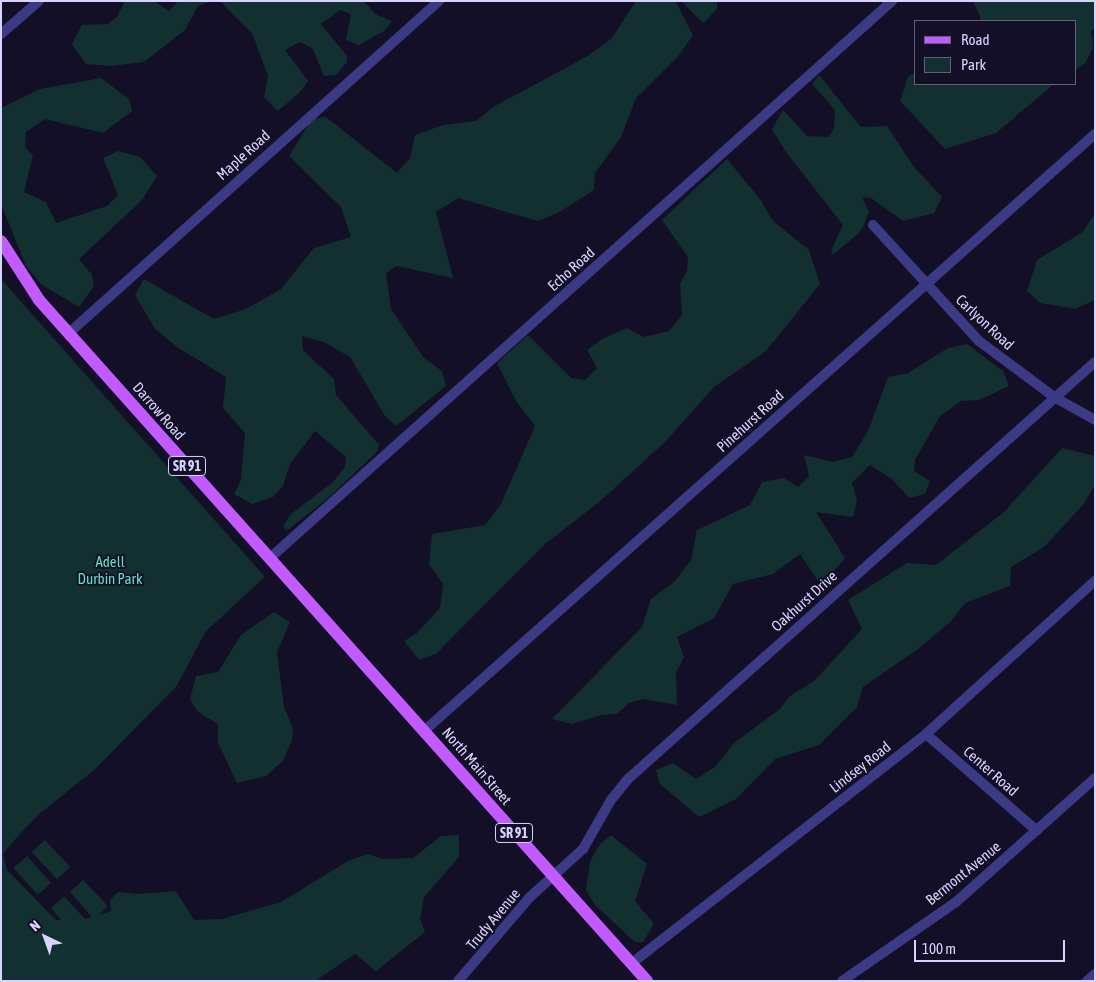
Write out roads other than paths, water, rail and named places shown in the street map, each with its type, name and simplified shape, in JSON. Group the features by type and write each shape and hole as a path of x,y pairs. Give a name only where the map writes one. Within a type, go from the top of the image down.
{"main road":[{"name":"Darrow Road","path":"1,241 39,300 383,684"},
{"name":"North Main Street","path":"383,684 552,877 647,981"}],"street":[{"path":"1,34 39,1"},
{"name":"Maple Road","path":"69,333 439,1"},
{"name":"Echo Road","path":"270,558 892,1"},
{"name":"Pinehurst Road","path":"424,731 1095,134"},
{"name":"Carlyon Road","path":"873,225 979,342 1054,397 1095,420"},
{"name":"Oakhurst Drive","path":"552,877 586,845 611,800 628,779 1095,362"},
{"name":"Lindsey Road","path":"632,963 926,734 1095,581"},
{"name":"Center Road","path":"926,734 1037,831"},
{"name":"Bermont Avenue","path":"842,981 956,902 1095,778"},
{"name":"Trudy Avenue","path":"458,981 516,912 552,877"},
{"path":"1087,981 1095,974"}],"park label":[{"name":"Adell Durbin Park","path":"110,570"}]}
